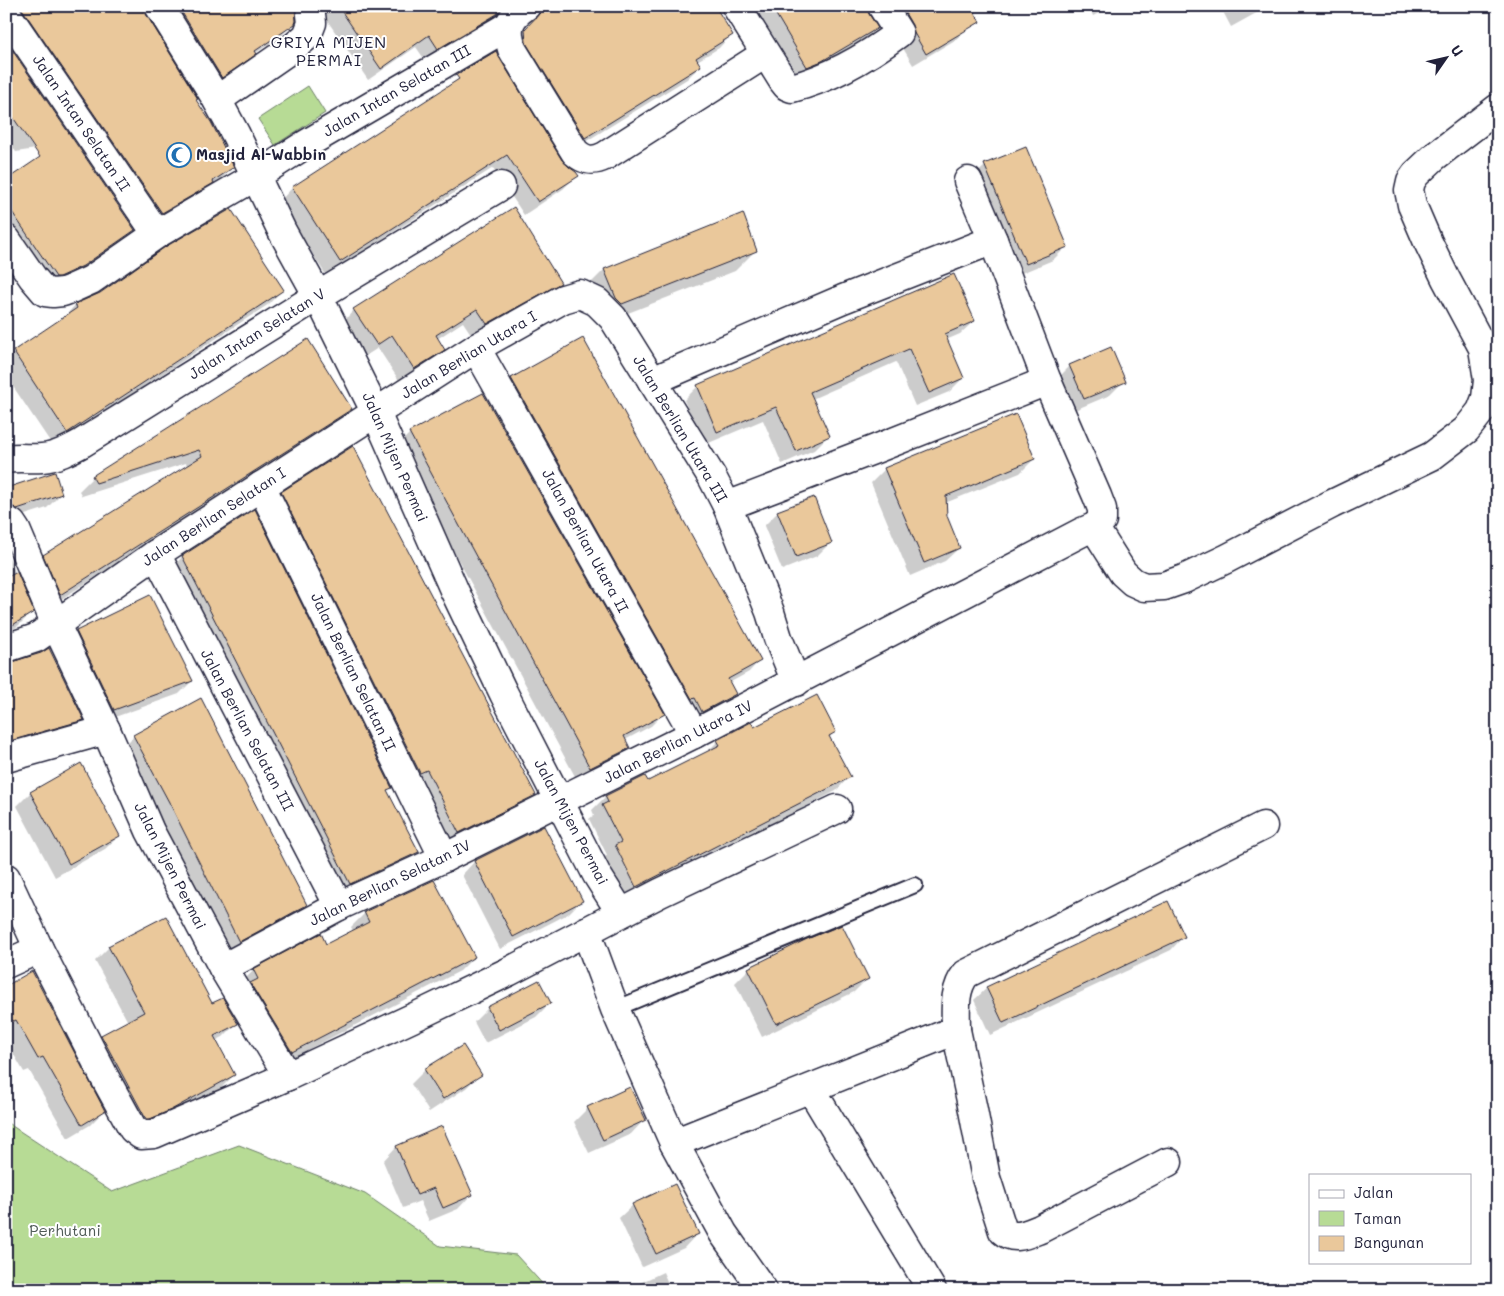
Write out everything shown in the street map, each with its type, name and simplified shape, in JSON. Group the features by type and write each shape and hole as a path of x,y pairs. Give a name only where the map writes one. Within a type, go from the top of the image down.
{"street":[{"name":"Jalan Mijen Permai","path":"159,6 217,100 282,231 318,296 376,413 455,592 504,694 597,875 621,913"},
{"path":"217,100 306,36 312,23 310,6"},
{"name":"Jalan Intan Selatan III","path":"6,240 45,292 54,293 71,289 91,280 157,234 508,26 518,11 526,6"},
{"path":"736,6 765,54 787,86 792,88 810,83 850,64 882,46 899,33 882,6"},
{"name":"Jalan Intan Selatan II","path":"6,12 157,234"},
{"path":"508,26 508,35 512,49 575,152 582,158 593,161 605,156 765,54"},
{"path":"968,181 993,240 1047,381 1102,509 1102,520 1094,527 1123,573 1133,582 1144,587 1164,586 1184,579 1226,559 1332,504 1432,456 1466,430 1481,411 1486,398 1488,380 1484,348 1428,242 1412,205 1409,190 1411,181 1416,174 1434,157 1498,108"},
{"name":"Jalan Intan Selatan V","path":"6,459 19,457 43,458 59,454 82,443 318,296 501,186"},
{"path":"652,381 842,299 993,240"},
{"name":"Jalan Berlian Utara III","path":"563,298 580,294 597,302 613,318 712,476 727,506 796,682"},
{"name":"Jalan Berlian Utara I","path":"376,413 476,348 563,298"},
{"name":"Jalan Berlian Utara II","path":"476,348 694,734"},
{"path":"727,506 1047,381"},
{"name":"Jalan Berlian Selatan I","path":"56,625 156,554 376,413"},
{"name":"Jalan Berlian Selatan II","path":"262,486 444,858"},
{"name":"Jalan Mijen Permai","path":"6,520 16,530 56,625 106,730 150,831 223,968 288,1076"},
{"name":"Jalan Berlian Utara IV","path":"559,801 796,682 1094,527"},
{"name":"Jalan Berlian Selatan III","path":"156,554 339,906"},
{"path":"6,648 36,638 56,625"},
{"path":"6,758 106,730"},
{"name":"Jalan Berlian Selatan IV","path":"223,968 339,906 444,858 559,801"},
{"path":"6,878 39,949 133,1129 141,1135 154,1134 288,1076 508,972 621,913 836,809"},
{"path":"1168,1162 1024,1236 1007,1234 1003,1231 986,1178 956,1030 956,1004 960,982 966,974 1263,826"},
{"path":"586,931 615,1009 674,1143 724,1233 763,1290"},
{"path":"6,964 39,949"},
{"path":"674,1143 956,1030"},
{"path":"811,1089 932,1290"}],"lane":[{"path":"615,1009 915,885"}],"green space":[{"path":"308,86 325,113 275,145 258,119"},
{"name":"Perhutani","path":"6,1122 112,1192 239,1145 365,1194 440,1246 516,1255 548,1290 6,1290"}],"building":[{"path":"20,6 143,6 198,99 196,100 211,122 234,167 213,181 214,183 162,213"},
{"path":"178,6 295,6 296,21 295,24 255,51 257,54 222,78"},
{"path":"338,6 502,6 497,14 438,49 429,35 381,69"},
{"path":"541,6 715,6 733,35 696,58 701,66 585,138 526,43 525,29 540,13"},
{"path":"771,6 866,6 878,28 822,61 807,67"},
{"path":"901,6 971,6 980,22 926,54"},
{"path":"6,41 135,230 83,266 59,277 56,277 6,203 6,180 40,157 6,107"},
{"path":"496,51 562,160 579,176 538,202 507,155 340,262 292,187 459,79 456,75"},
{"path":"1026,147 1068,247 1026,264 984,164"},
{"path":"514,207 561,283 487,324 477,309 436,335 445,350 414,369 392,335 377,345 353,309"},
{"path":"231,209 284,290 67,433 13,351 77,308 75,304 100,293 165,247"},
{"path":"743,213 757,251 622,304 616,298 604,269"},
{"path":"954,274 975,321 945,334 964,378 929,393 909,349 810,392 830,436 796,451 776,407 717,432 697,385"},
{"path":"583,338 761,661 728,679 736,694 702,712 695,698 692,699 511,378"},
{"path":"308,339 352,409 60,595 43,555 202,456 199,450 96,483 92,476"},
{"path":"1111,347 1126,382 1084,399 1069,365"},
{"path":"483,393 665,714 624,736 630,748 590,768 409,432"},
{"path":"1016,414 1035,459 946,496 947,516 960,548 924,563 884,468"},
{"path":"353,446 536,795 459,833 427,770 420,773 281,492"},
{"path":"55,472 62,494 17,509 6,504 6,488"},
{"path":"814,497 832,543 796,557 777,511"},
{"path":"255,509 392,788 387,790 419,852 350,884 182,556"},
{"path":"17,572 34,612 6,629 6,578"},
{"path":"150,595 193,681 114,710 76,631"},
{"path":"49,648 84,720 6,742 6,666 41,653"},
{"path":"817,695 836,732 829,736 851,777 636,887 615,845 621,842 602,805 608,802 605,796 645,776 648,781 720,745 717,740 751,722 754,727"},
{"path":"201,698 307,905 239,942 133,735"},
{"path":"81,763 120,836 69,864 30,792"},
{"path":"544,826 583,901 513,937 474,861"},
{"path":"434,880 475,957 292,1052 250,983 258,979 253,969 321,933 326,944 369,922 364,912"},
{"path":"1168,901 1185,937 1003,1023 986,987"},
{"path":"166,916 212,1003 223,998 238,1024 214,1036 235,1075 171,1110 146,1119 101,1035 144,1012 108,946"},
{"path":"842,925 869,979 776,1024 748,968 807,939"},
{"path":"32,971 105,1111 82,1125 43,1057 38,1059 16,1020 6,1025 6,986"},
{"path":"539,980 551,1003 499,1030 487,1007"},
{"path":"463,1045 482,1075 443,1099 424,1069"},
{"path":"630,1087 646,1120 603,1140 587,1107"},
{"path":"442,1126 473,1195 443,1208 434,1188 417,1195 396,1146"},
{"path":"675,1184 699,1234 656,1254 632,1204"}],"place":[{"name":"Masjid Al-Wabbin","path":"179,155"}],"district":[{"name":"GRIYA MIJEN PERMAI","path":"329,51"}]}
